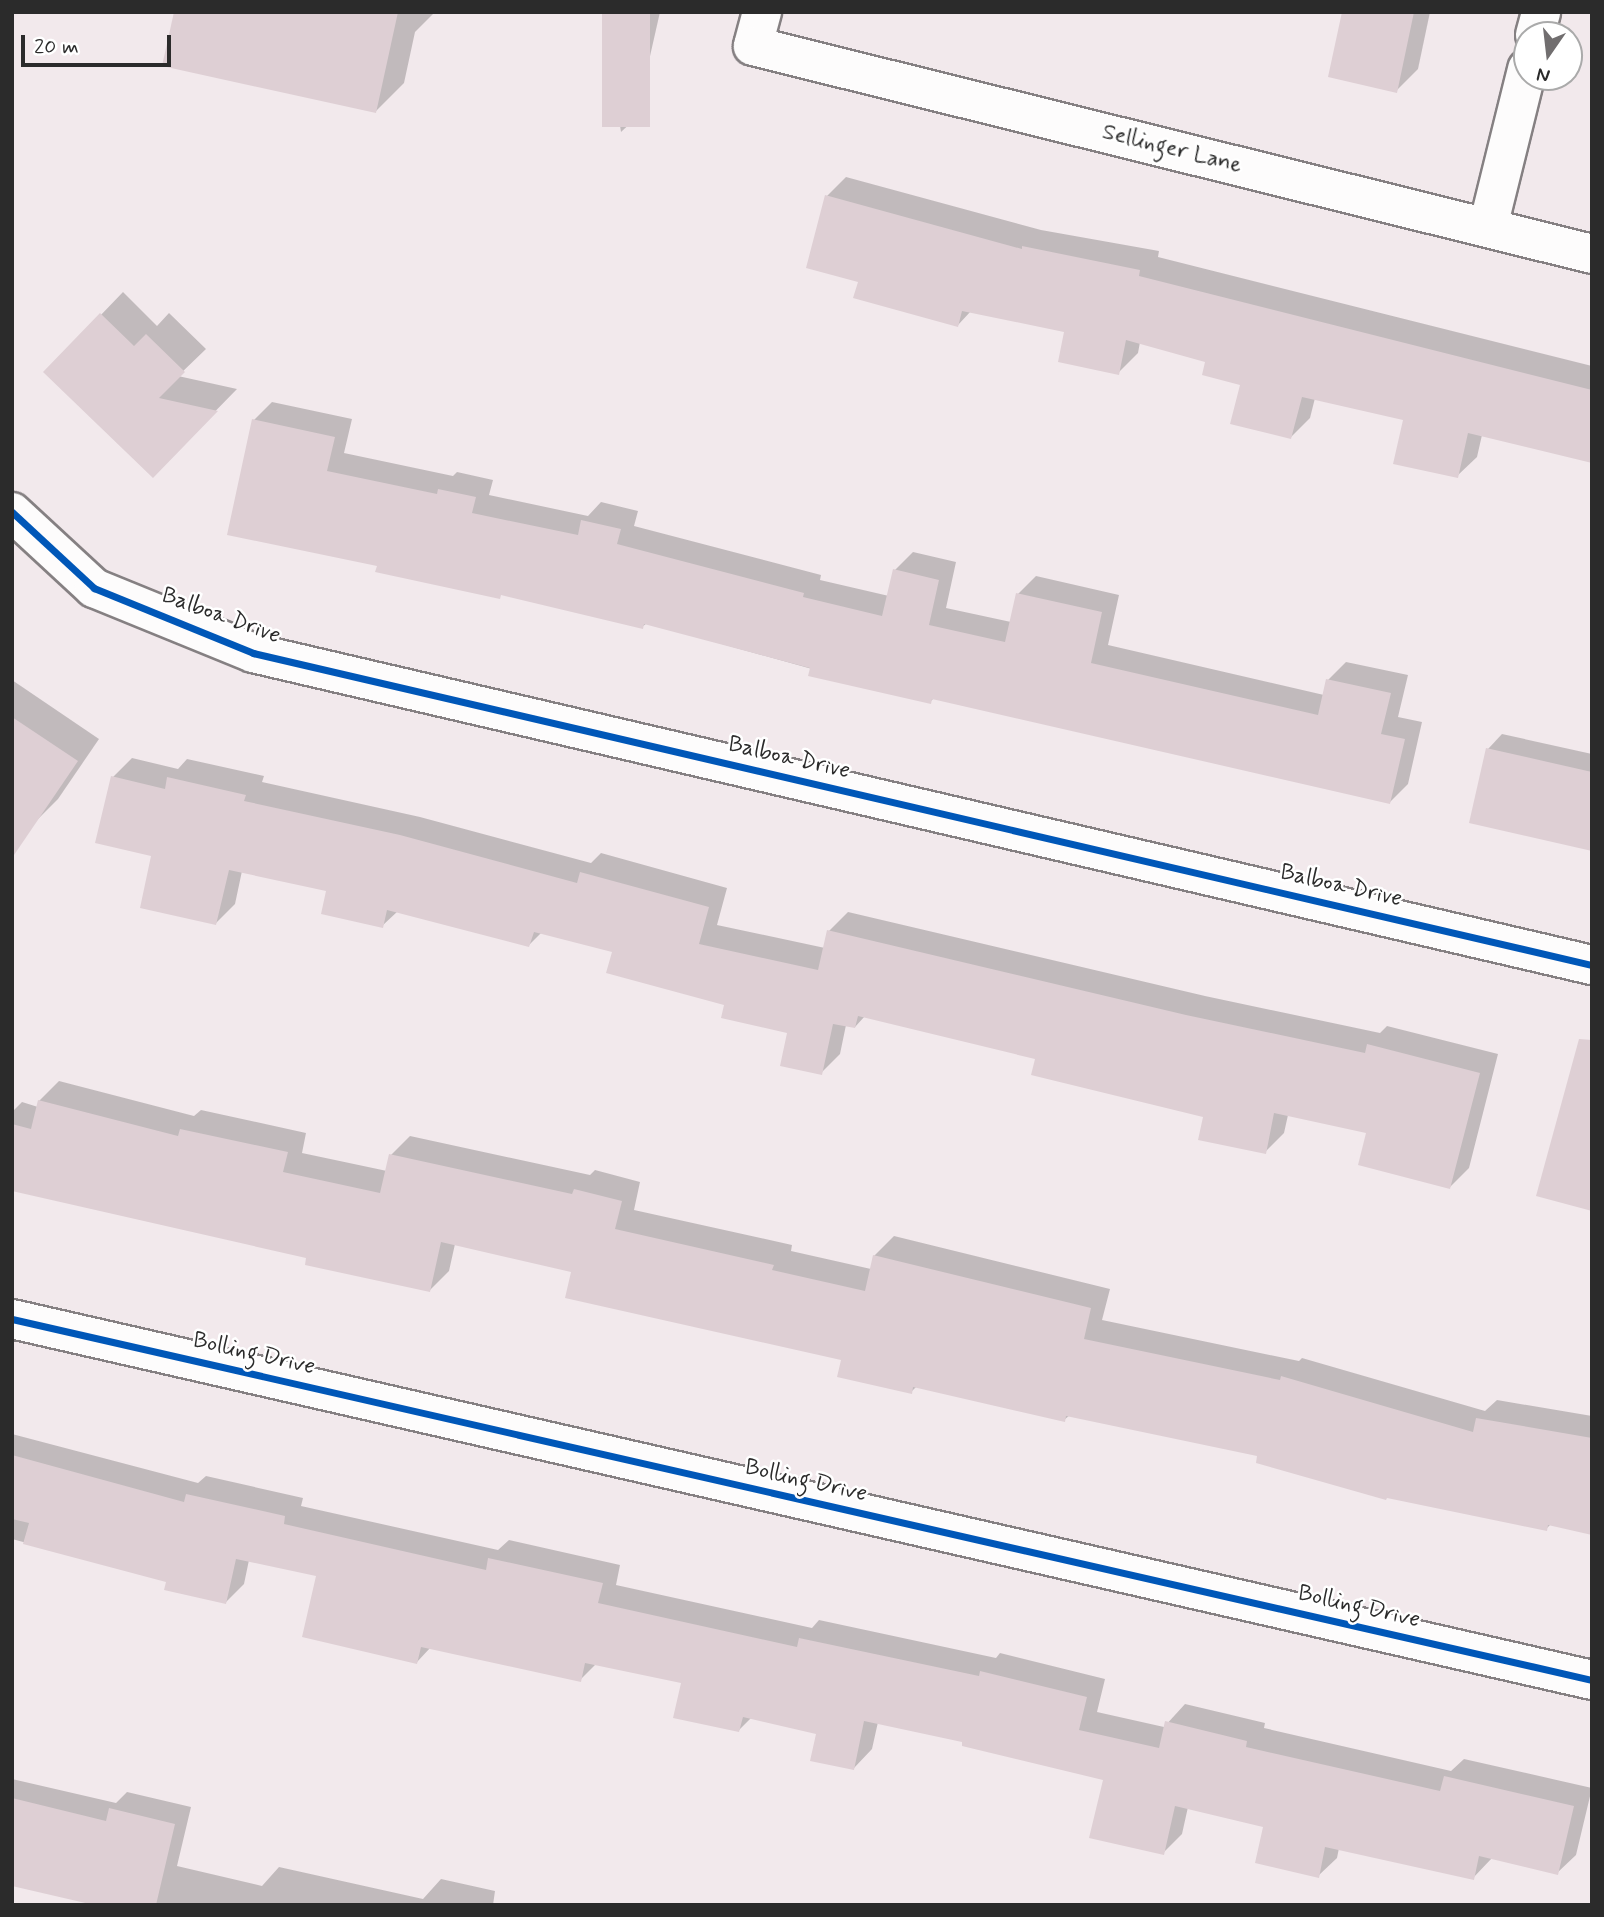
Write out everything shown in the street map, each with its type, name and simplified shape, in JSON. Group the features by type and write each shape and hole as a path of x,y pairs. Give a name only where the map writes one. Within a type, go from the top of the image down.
{"street":[{"name":"Sellinger Lane","path":"757,29 1592,254"},
{"path":"1488,227 1522,91"},
{"name":"Balboa Drive","path":"12,512 94,588 253,653 1592,965"},
{"name":"Bolling Drive","path":"12,1319 1592,1680"}],"building":[{"path":"174,12 398,12 376,113 162,66"},
{"path":"602,12 650,12 650,127 602,127"},
{"path":"1342,12 1414,12 1397,93 1328,77"},
{"path":"825,195 1022,249 1022,246 1140,270 1139,276 1592,390 1592,463 1468,433 1458,478 1393,464 1403,420 1302,397 1291,439 1230,424 1240,385 1202,375 1205,362 1126,340 1119,375 1058,362 1064,332 962,311 958,327 853,298 858,282 806,268"},
{"path":"100,313 134,346 146,334 185,372 159,398 218,411 153,478 43,372"},
{"path":"252,419 335,437 327,471 437,494 438,489 476,497 472,513 578,535 581,520 621,529 617,544 804,593 803,597 882,616 893,569 939,580 929,625 1005,642 1016,593 1102,612 1091,663 1318,715 1326,679 1391,693 1381,734 1405,739 1390,804 932,699 931,704 808,676 810,668 644,624 643,629 501,595 500,599 375,572 377,566 227,535"},
{"path":"12,717 78,761 12,858"},
{"path":"1486,748 1592,772 1592,851 1469,823"},
{"path":"111,776 165,789 167,777 246,795 244,801 400,835 577,883 580,872 709,907 699,944 818,970 827,930 1186,1015 1365,1053 1367,1044 1480,1073 1450,1189 1358,1165 1366,1133 1274,1113 1266,1154 1198,1140 1203,1117 1031,1075 1035,1059 858,1016 855,1028 833,1024 822,1075 780,1066 787,1033 721,1018 724,1005 606,973 612,952 534,932 529,947 387,910 383,928 321,914 326,891 229,870 216,925 140,908 151,856 95,843"},
{"path":"1579,1039 1592,1040 1592,1211 1536,1196"},
{"path":"38,1100 178,1136 180,1129 288,1152 283,1172 380,1193 389,1154 572,1194 574,1189 622,1201 615,1229 774,1265 772,1270 865,1291 873,1255 1091,1308 1084,1339 1280,1380 1281,1376 1473,1432 1476,1418 1592,1438 1592,1535 1548,1525 1547,1531 1387,1498 1386,1500 1256,1463 1257,1456 1066,1416 1065,1422 913,1387 912,1394 837,1377 841,1360 565,1298 571,1272 441,1242 430,1292 305,1265 306,1258 12,1191 12,1124 31,1129"},
{"path":"12,1455 184,1502 186,1494 285,1516 284,1524 486,1570 488,1558 603,1583 598,1603 797,1647 799,1638 979,1676 980,1671 1087,1697 1079,1730 1159,1748 1165,1721 1247,1741 1246,1747 1440,1791 1444,1776 1574,1806 1558,1875 1479,1856 1474,1880 1325,1847 1319,1878 1255,1863 1263,1827 1175,1806 1164,1855 1089,1838 1103,1780 962,1746 962,1742 864,1721 854,1770 810,1761 816,1734 743,1717 739,1732 673,1718 681,1683 585,1663 581,1682 421,1647 417,1664 302,1637 316,1576 236,1559 226,1604 164,1590 166,1582 23,1544 29,1523 12,1519"},
{"path":"12,1798 106,1821 109,1808 175,1824 156,1905 94,1905 12,1886"}],"cycle path":[{"path":"12,512 94,588 253,653 1592,965"},
{"path":"12,1319 1592,1680"}]}
